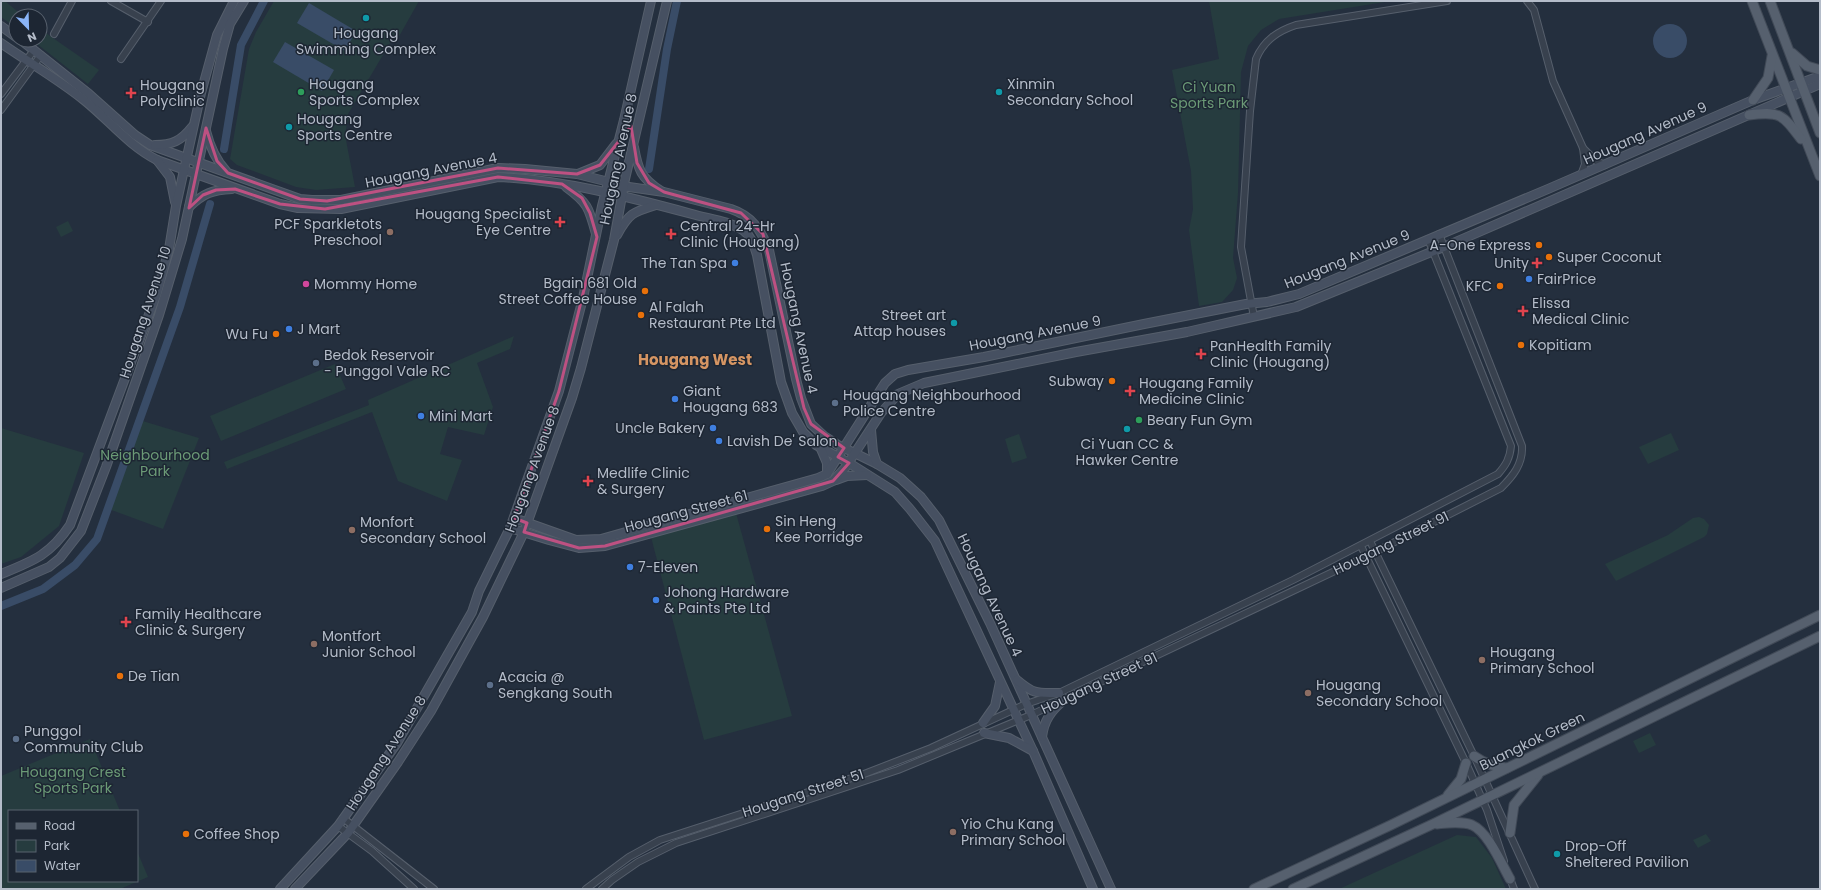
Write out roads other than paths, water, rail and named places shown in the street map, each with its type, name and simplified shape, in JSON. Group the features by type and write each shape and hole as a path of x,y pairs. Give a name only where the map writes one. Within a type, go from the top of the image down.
{"main road":[{"path":"1752,1 1820,176"},
{"path":"1770,1 1820,134"},
{"path":"1788,47 1797,59 1807,66 1820,70"},
{"path":"1753,100 1768,78 1772,55"},
{"path":"1749,115 1769,113 1780,116 1789,123 1808,148"},
{"name":"Buangkok Green","path":"1254,889 1475,784 1820,615"},
{"path":"1293,889 1433,824 1820,636"},
{"path":"1474,756 1482,762 1494,767 1508,768"},
{"path":"1444,799 1461,779 1466,763"},
{"path":"1510,833 1514,805 1542,771"},
{"path":"1433,824 1458,823 1471,825 1476,828 1487,840 1510,879"}],"street":[{"path":"54,34 72,1"},
{"path":"111,1 148,22"},
{"path":"121,59 148,22 161,1"},
{"name":"Hougang Avenue 10","path":"1,574 43,555 62,537 70,525 157,293 169,249 176,206 194,125 217,35 234,1"},
{"name":"Hougang Avenue 10","path":"1,588 49,567 60,558 81,531 106,467 165,296 182,239 225,40 230,24 244,1"},
{"name":"Hougang Avenue 8","path":"280,889 338,826 397,744 472,612 480,591 510,528 559,391 583,298 605,194 619,141 651,1"},
{"name":"Hougang Avenue 8","path":"294,889 348,833 398,762 431,711 483,617 524,532 572,398 614,240 621,197 667,1"},
{"path":"1254,317 1241,246 1241,224 1250,111 1256,59 1260,51 1270,38 1278,32 1296,25 1447,1"},
{"path":"1526,1 1534,10 1553,81 1583,148 1585,164 1581,175"},
{"name":"Hougang Avenue 4","path":"1,43 84,100 137,148 157,160 280,204 298,208 341,208 498,177 546,180 657,205 736,226 745,232 753,242 757,255 784,394 792,413 803,432 821,449 849,463 895,492 910,508 935,541 1033,752 1093,889"},
{"name":"Hougang Avenue 4","path":"30,48 90,94 135,135 150,145 300,199 341,200 498,168 525,169 577,174 624,186 664,192 741,213 754,222 763,234 769,250 801,398 811,424 829,439 900,478 916,492 939,520 990,623 1111,889"},
{"path":"1,94 26,61 37,53"},
{"path":"1,110 33,66 37,53"},
{"path":"1803,87 1820,76"},
{"path":"1803,87 1820,84"},
{"name":"Hougang Avenue 9","path":"844,448 885,383 895,374 1251,303 1283,299 1299,294 1605,165 1753,100 1785,89 1803,87"},
{"name":"Hougang Avenue 9","path":"856,453 881,413 898,394 924,383 1070,353 1187,332 1282,311 1319,299 1433,252 1789,98 1803,87"},
{"path":"150,145 174,144 186,135 194,125"},
{"path":"206,128 210,145 217,161 228,173"},
{"path":"577,174 600,165 619,141"},
{"path":"634,144 637,163 642,175 649,183 664,192"},
{"path":"1583,148 1596,161 1605,165"},
{"path":"157,160 170,178 176,206"},
{"path":"562,184 582,198 590,213 597,237"},
{"path":"411,186 412,194"},
{"path":"189,208 199,198 216,190 235,188"},
{"path":"614,240 624,222 634,212 657,205"},
{"name":"Hougang Street 91","path":"1026,704 1061,697 1375,552 1501,488 1516,470 1522,452 1517,433 1439,234"},
{"name":"Hougang Street 91","path":"1031,715 1061,697 1361,546 1498,474 1506,465 1510,455 1510,446 1428,240"},
{"path":"871,430 873,452 877,464"},
{"path":"829,439 838,439 855,431"},
{"path":"827,474 844,448"},
{"path":"821,449 827,464 827,474"},
{"name":"Hougang Street 61","path":"510,528 579,548 605,546 822,486 833,481 856,453"},
{"name":"Hougang Street 61","path":"514,518 576,540 601,539 769,492 827,474"},
{"path":"833,481 847,476 870,476"},
{"path":"1418,516 1424,527"},
{"path":"1370,541 1485,779 1534,889"},
{"path":"1361,546 1466,763 1482,800 1514,889"},
{"path":"1014,677 1026,689 1061,697 1045,720 1042,737"},
{"path":"983,723 995,706 1000,682"},
{"name":"Hougang Street 51","path":"586,889 633,854 660,840 864,774 931,748 1026,704"},
{"name":"Hougang Street 51","path":"602,889 612,880 638,862 676,843 898,770 984,733 1031,715"},
{"path":"984,733 1009,738 1033,752"},
{"path":"343,818 434,889"},
{"path":"338,826 372,851 414,889"}],"water":[{"path":"309,3 356,31 345,51 297,23"},
{"path":"1667,24 1673,24 1682,29 1686,35 1686,47 1682,53 1673,58 1667,58 1658,53 1653,44 1653,38 1658,29"},
{"path":"285,42 334,70 322,91 273,62"}],"waterway":[{"path":"224,149 241,45 264,1"},
{"path":"649,169 667,49 677,1"},
{"path":"1,606 43,589 75,565 97,539 180,307 210,204"}],"place":[{"name":"Hougang Swimming Complex","path":"366,18"},
{"name":"Hougang Sports Complex","path":"301,92"},
{"name":"Xinmin Secondary School","path":"999,92"},
{"name":"Hougang Polyclinic","path":"131,93"},
{"name":"Hougang Sports Centre","path":"289,127"},
{"name":"Hougang Specialist Eye Centre","path":"560,222"},
{"name":"PCF Sparkletots Preschool","path":"390,232"},
{"name":"Central 24-Hr Clinic (Hougang)","path":"671,234"},
{"name":"A-One Express","path":"1539,245"},
{"name":"Super Coconut","path":"1549,257"},
{"name":"The Tan Spa","path":"735,263"},
{"name":"Unity","path":"1537,263"},
{"name":"FairPrice","path":"1529,279"},
{"name":"Mommy Home","path":"306,284"},
{"name":"KFC","path":"1500,286"},
{"name":"Bgain 681 Old Street Coffee House","path":"645,291"},
{"name":"Elissa Medical Clinic","path":"1523,311"},
{"name":"Al Falah Restaurant Pte Ltd","path":"641,315"},
{"name":"Street art Attap houses","path":"954,323"},
{"name":"J Mart","path":"289,329"},
{"name":"Wu Fu","path":"276,334"},
{"name":"Kopitiam","path":"1521,345"},
{"name":"PanHealth Family Clinic (Hougang)","path":"1201,354"},
{"name":"Bedok Reservoir - Punggol Vale RC","path":"316,363"},
{"name":"Subway","path":"1112,381"},
{"name":"Hougang Family Medicine Clinic","path":"1130,391"},
{"name":"Giant Hougang 683","path":"675,399"},
{"name":"Hougang Neighbourhood Police Centre","path":"835,403"},
{"name":"Mini Mart","path":"421,416"},
{"name":"Beary Fun Gym","path":"1139,420"},
{"name":"Uncle Bakery","path":"713,428"},
{"name":"Ci Yuan CC & Hawker Centre","path":"1127,429"},
{"name":"Lavish De' Salon","path":"719,441"},
{"name":"Medlife Clinic & Surgery","path":"588,481"},
{"name":"Sin Heng Kee Porridge","path":"767,529"},
{"name":"Monfort Secondary School","path":"352,530"},
{"name":"7-Eleven","path":"630,567"},
{"name":"Johong Hardware & Paints Pte Ltd","path":"656,600"},
{"name":"Family Healthcare Clinic & Surgery","path":"126,622"},
{"name":"Montfort Junior School","path":"314,644"},
{"name":"Hougang Primary School","path":"1482,660"},
{"name":"De Tian","path":"120,676"},
{"name":"Acacia @ Sengkang South","path":"490,685"},
{"name":"Hougang Secondary School","path":"1308,693"},
{"name":"Punggol Community Club","path":"16,739"},
{"name":"Yio Chu Kang Primary School","path":"953,832"},
{"name":"Coffee Shop","path":"186,834"},
{"name":"Drop-Off Sheltered Pavilion","path":"1557,854"}],"district":[{"name":"Hougang West","path":"695,359"}],"park label":[{"name":"Ci Yuan Sports Park","path":"1209,96"},
{"name":"Neighbourhood Park","path":"155,464"},
{"name":"Hougang Crest Sports Park","path":"73,780"}]}
